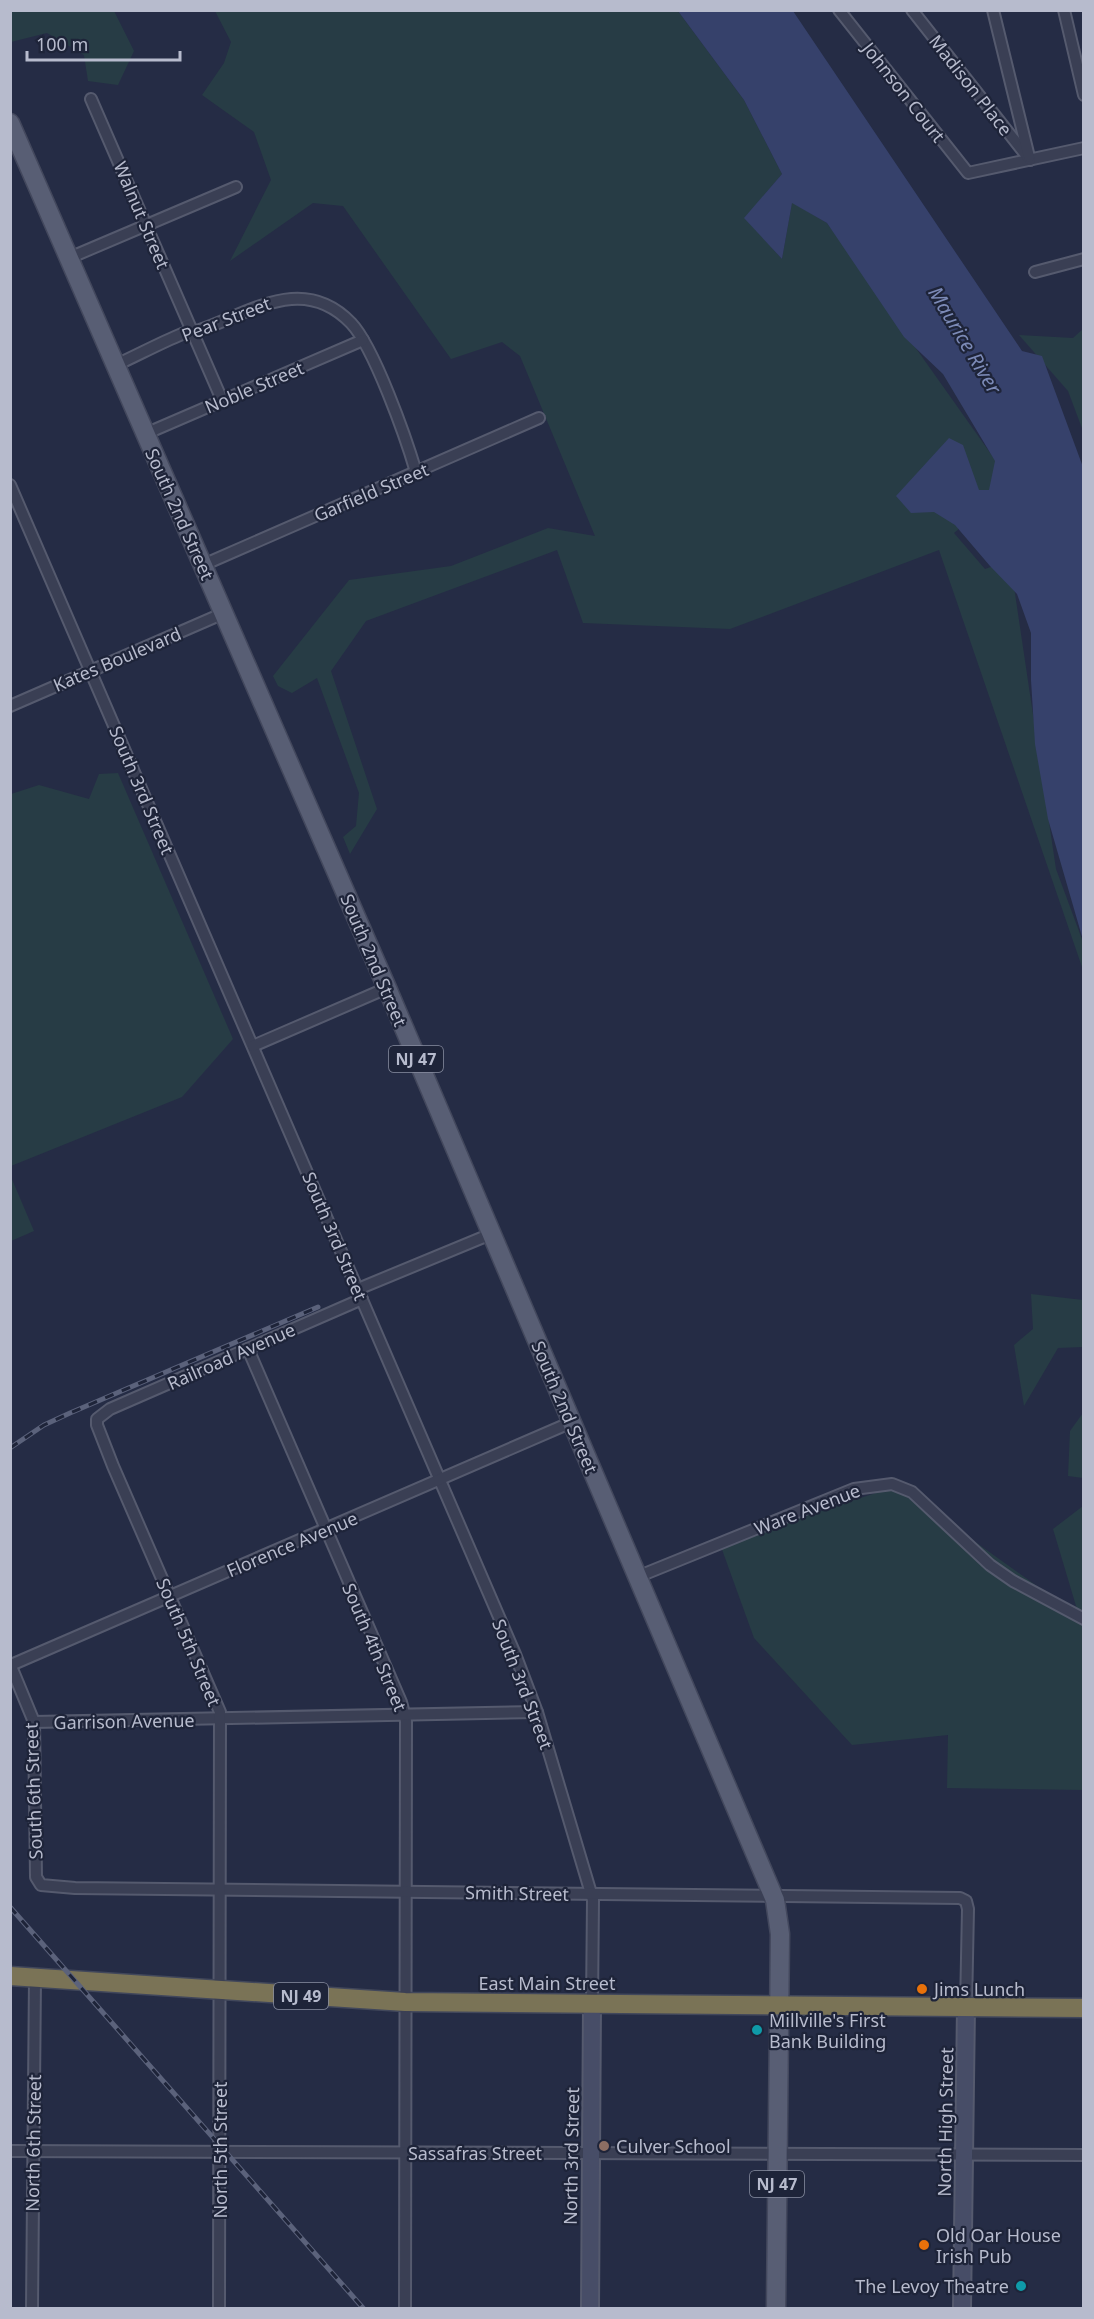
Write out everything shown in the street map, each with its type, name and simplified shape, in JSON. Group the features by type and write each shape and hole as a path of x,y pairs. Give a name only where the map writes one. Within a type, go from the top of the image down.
{"highway":[{"name":"East Main Street","path":"10,1976 405,2002 1083,2008"}],"main road":[{"name":"South 2nd Street","path":"11,126 387,988 773,1896 778,1911 780,1934 778,2006"},
{"name":"NJ 47","path":"776,2308 778,2006"}],"street":[{"name":"Johnson Court","path":"839,10 968,173 1030,160"},
{"name":"Madison Place","path":"912,10 1030,160"},
{"path":"993,10 1030,160 1083,148"},
{"path":"1064,10 1083,95"},
{"name":"Walnut Street","path":"91,99 222,400"},
{"path":"69,258 236,187"},
{"path":"1035,272 1083,259"},
{"name":"Pear Street","path":"116,365 270,301 298,299 339,313 363,340 417,472"},
{"name":"Noble Street","path":"145,434 363,340"},
{"name":"Garfield Street","path":"203,565 539,418"},
{"name":"South 3rd Street","path":"10,485 360,1294 537,1712 591,1894 594,1917 592,2004"},
{"name":"Kates Boulevard","path":"10,706 224,613"},
{"path":"253,1046 387,988"},
{"name":"Railroad Avenue","path":"100,1415 248,1349 360,1294 491,1234"},
{"name":"South 4th Street","path":"248,1349 405,1716 405,2308"},
{"name":"South 5th Street","path":"100,1415 97,1425 216,1701 221,1720 221,1991"},
{"name":"Florence Avenue","path":"11,1665 572,1422"},
{"name":"Ware Avenue","path":"637,1577 854,1489 892,1484 921,1498 990,1565 1013,1581 1083,1619"},
{"name":"South 6th Street","path":"11,1665 34,1722 36,1881 45,1886 75,1888"},
{"name":"Garrison Avenue","path":"34,1722 537,1712"},
{"name":"Smith Street","path":"75,1888 960,1898 966,1901 968,1909 966,2007"},
{"name":"North 6th Street","path":"32,2308 35,1978"},
{"name":"North 5th Street","path":"219,2308 221,1991"},
{"name":"North 3rd Street","path":"590,2308 592,2004"},
{"name":"North High Street","path":"962,2308 966,2007"},
{"name":"Sassafras Street","path":"10,2151 1083,2155"}],"shaded area":[{"path":"10,11 114,11 134,51 118,85 88,81 84,55 47,33 11,42"},
{"path":"215,11 678,11 744,100 782,174 745,218 782,259 792,202 827,223 1003,471 998,496 954,533 985,569 1010,560 1056,869 1083,942 1083,970 939,550 730,629 583,623 557,550 366,621 331,671 377,809 350,854 343,837 356,826 359,793 317,678 292,693 278,686 273,676 349,580 451,566 548,528 595,536 520,356 502,342 451,359 343,206 313,203 230,261 271,180 254,132 202,95 224,63 231,42"},
{"path":"1083,329 1083,431 1068,391 1019,335 1073,338"},
{"path":"118,773 233,1039 182,1097 11,1166 11,794 39,785 89,799 99,774"},
{"path":"11,1177 34,1231 10,1241"},
{"path":"1031,1294 1083,1300 1083,1347 1058,1348 1024,1406 1014,1345 1033,1329"},
{"path":"1083,1413 1083,1478 1068,1476 1070,1431"},
{"path":"897,1486 1079,1616 1053,1529 1083,1506 1083,1790 947,1788 948,1735 852,1745 754,1638 720,1544"}],"water":[{"name":"Maurice River","path":"678,11 793,11 1022,351 1042,356 1083,467 1083,940 1048,819 1035,744 1031,633 1017,594 955,525 934,512 911,513 896,496 949,438 963,445 979,490 989,490 995,461 943,374 904,337 827,223 792,203 782,259 744,218 782,174 744,100"}],"railway":[{"path":"10,1448 44,1425 70,1413 318,1307"},
{"path":"10,1907 363,2308"}],"place":[{"name":"Jims Lunch","path":"922,1989"},
{"name":"Millville's First Bank Building","path":"757,2030"},
{"name":"Culver School","path":"604,2146"},
{"name":"Old Oar House Irish Pub","path":"924,2245"},
{"name":"The Levoy Theatre","path":"1021,2286"}]}
